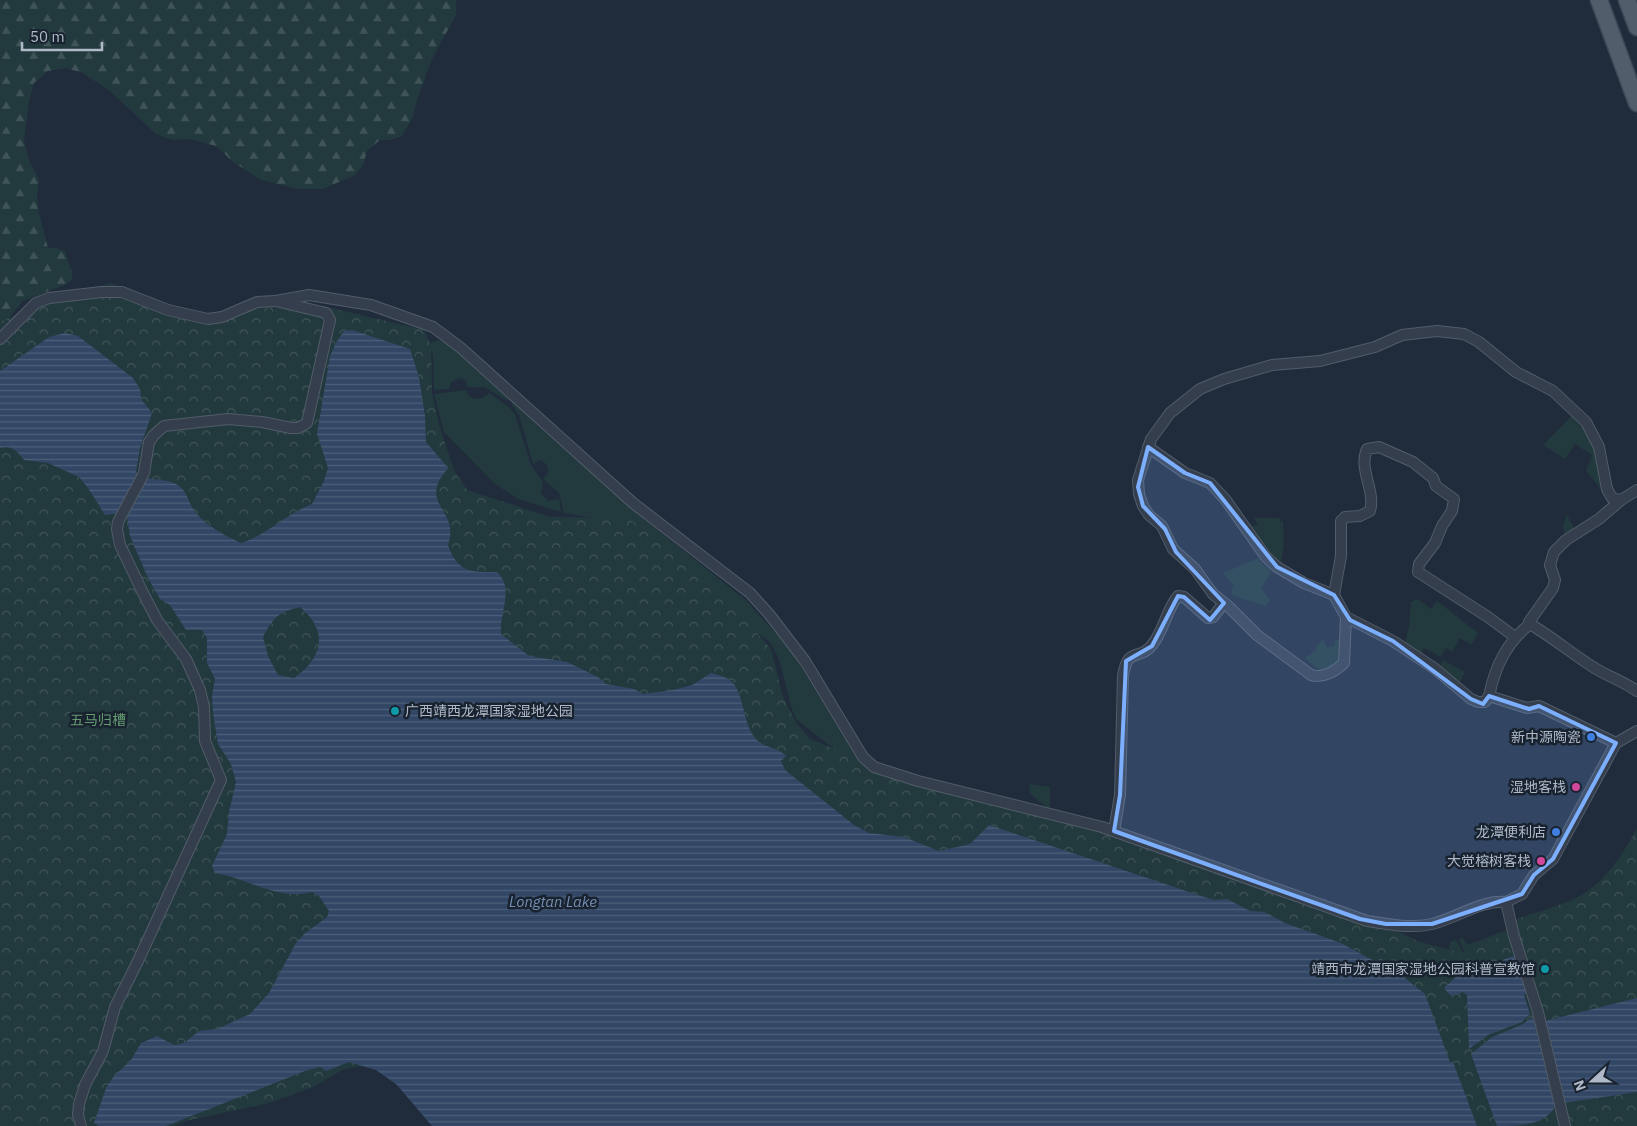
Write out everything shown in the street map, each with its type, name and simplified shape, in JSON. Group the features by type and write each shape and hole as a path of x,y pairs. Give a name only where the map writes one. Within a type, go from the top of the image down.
{"main road":[{"path":"1599,0 1637,103"},
{"path":"1627,0 1637,27"}],"street":[{"path":"0,339 36,303 49,298 102,292 122,292 168,310 208,319 222,317 257,302 276,301 309,295 371,305 432,327 461,348 633,503 750,594 769,614 805,661 863,757 874,767 935,786 1114,831 1367,921 1420,926 1491,903 1506,902 1522,894 1534,875 1553,859 1616,743 1637,731"},
{"path":"82,1126 78,1115 79,1104 85,1085 103,1051 114,1006 142,952 221,780 205,741 204,707 200,690 186,659 153,613 120,545 116,529 121,515 144,473 149,442 160,429 169,424 246,420 298,428 308,423 329,316 326,313 276,301"},
{"path":"1148,447 1185,473 1210,483 1225,499 1266,557 1277,567 1304,583 1334,596 1346,617 1344,663 1328,674 1314,677 1257,635 1213,594 1195,570 1171,546 1165,529 1143,506 1138,480 1148,447 1159,426 1170,413 1193,394 1214,382 1277,364 1310,363 1330,359 1375,347 1402,335 1448,331 1464,334 1479,342 1516,372 1552,391 1579,414 1596,438 1602,456 1608,494 1616,500 1621,500"},
{"path":"1334,596 1341,556 1341,521 1345,517 1360,516 1370,511 1371,500 1365,456 1370,448 1379,447 1418,465 1455,502 1435,543 1419,564 1417,568 1419,574 1461,599 1515,638"},
{"path":"1346,617 1394,641 1434,668 1471,699 1482,703 1489,696 1500,661 1515,638 1530,624 1532,617 1553,588 1555,580 1550,565 1554,552 1559,546 1637,490"},
{"path":"1114,831 1120,795 1123,676 1126,661 1132,655 1144,652 1152,646 1178,596 1184,596 1208,618 1213,617 1224,603"},
{"path":"1530,624 1559,645 1570,649 1591,666 1637,691"},
{"path":"1489,696 1527,708 1533,706 1543,707 1616,743"},
{"path":"1506,902 1542,1032 1565,1126"}],"highlighted area":[{"path":"1148,447 1185,473 1210,483 1277,567 1334,595 1350,620 1393,641 1471,699 1483,704 1489,696 1529,709 1539,706 1616,743 1553,859 1534,875 1522,894 1432,924 1386,924 1360,919 1114,831 1120,795 1126,661 1152,646 1178,596 1184,597 1210,620 1224,603 1176,552 1165,529 1143,506 1138,487"}],"green space":[{"path":"0,0 456,0 456,15 432,59 416,103 413,117 402,136 390,140 380,140 367,151 363,165 355,175 323,189 297,189 261,180 233,162 216,146 189,139 172,140 156,134 110,91 83,73 66,68 48,71 34,83 29,101 24,141 29,160 39,180 37,195 39,213 48,248 65,251 72,272 72,279 67,284 23,301 0,328"},
{"name":"Longtan Lake","path":"111,283 150,301 215,320 256,308 323,306 424,330 431,345 432,392 439,425 454,470 467,490 550,517 627,518 646,530 743,617 771,649 783,697 797,724 810,739 876,766 1126,832 1222,864 1374,924 1397,931 1420,942 1462,953 1511,932 1517,919 1567,902 1583,894 1614,865 1637,828 1637,1126 460,1126 406,1069 373,1069 365,1065 342,1070 315,1086 273,1102 186,1121 174,1126 0,1126 0,322 33,307"},
{"path":"437,340 444,342 463,355 509,398 508,401 484,387 467,387 466,381 461,378 451,382 449,389 434,390 433,355 429,344"},
{"path":"466,390 470,397 476,399 483,398 489,393 509,407 515,414 531,465 543,482 541,493 548,501 559,499 561,512 518,499 495,484 444,432 434,394"},
{"path":"513,401 532,421 644,519 747,601 792,652 858,760 842,755 797,720 792,710 779,659 770,642 593,518 564,513 559,493 543,479 548,472 547,465 541,460 533,464 519,415 512,405"},
{"path":"1573,415 1593,444 1602,484 1600,488 1586,470 1592,455 1575,444 1565,459 1543,445"},
{"path":"1567,515 1576,532 1565,537 1563,526"},
{"path":"1254,518 1279,518 1280,521 1283,521 1284,544 1281,563 1264,547 1250,528 1258,524"},
{"path":"1259,558 1261,563 1272,570 1261,589 1270,600 1266,606 1234,596 1231,592 1234,585 1223,573"},
{"path":"1418,599 1431,609 1437,601 1478,633 1471,645 1460,638 1452,652 1446,648 1441,657 1424,648 1420,656 1405,642 1409,627 1411,602"},
{"path":"1324,638 1326,647 1335,646 1335,640 1343,639 1341,661 1322,670 1315,667 1305,658 1317,649 1316,647"},
{"path":"1443,660 1465,672 1458,685 1438,669"},
{"path":"1029,784 1050,787 1050,810 1030,794"},
{"path":"1506,930 1508,937 1467,957 1459,940 1462,937 1468,945"},
{"path":"1456,940 1466,958 1447,962 1450,942"}],"water":[{"name":"Longtan Lake","path":"352,330 410,349 419,377 425,416 426,442 448,468 439,481 436,490 439,504 450,525 448,545 456,561 461,566 472,571 497,572 502,578 506,593 501,634 529,656 567,662 598,677 606,684 634,689 643,694 692,685 711,673 723,676 732,682 736,688 748,725 756,739 783,753 786,756 781,761 785,770 854,825 869,833 904,837 939,851 970,844 989,825 1201,896 1215,900 1227,899 1250,911 1264,912 1285,923 1341,943 1374,961 1381,959 1425,994 1450,1062 1453,1062 1477,1126 432,1126 397,1085 376,1070 349,1062 326,1071 320,1067 305,1071 166,1126 99,1126 94,1123 106,1088 114,1076 131,1060 141,1043 157,1036 174,1045 184,1043 199,1031 217,1029 250,1014 269,993 296,943 304,934 327,917 329,911 319,896 312,892 287,894 215,873 212,866 227,834 229,812 236,782 231,764 218,744 212,696 215,679 207,663 207,638 202,630 186,630 170,605 160,599 148,578 130,536 127,517 120,513 105,515 79,477 48,463 24,460 11,448 0,448 0,371 49,337 65,333 78,336 133,378 140,389 141,399 152,413 140,448 136,472 142,478 169,482 180,487 193,509 201,518 228,537 241,543 259,535 312,504 324,481 328,468 317,434 330,356 344,331","holes":["300,607 315,625 318,635 319,644 316,653 304,670 294,678 278,675 268,656 263,637 273,620 286,611"]},
{"path":"1513,956 1517,960 1527,992 1524,995 1530,1014 1522,1022 1488,1035 1469,1049 1467,995 1463,992 1451,996 1444,988 1459,974 1492,964 1493,967 1504,964 1503,960"},
{"path":"1637,998 1637,1092 1564,1103 1545,1021"},
{"path":"1533,1017 1555,1107 1544,1118 1529,1124 1497,1126 1471,1054 1492,1037 1521,1025"}],"place":[{"name":"广西靖西龙潭国家湿地公园","path":"395,711"},
{"name":"新中源陶瓷","path":"1591,737"},
{"name":"湿地客栈","path":"1576,787"},
{"name":"龙潭便利店","path":"1556,832"},
{"name":"大觉榕树客栈","path":"1541,861"},
{"name":"靖西市龙潭国家湿地公园科普宣教馆","path":"1545,969"}],"park label":[{"name":"五马归槽","path":"98,720"}]}
